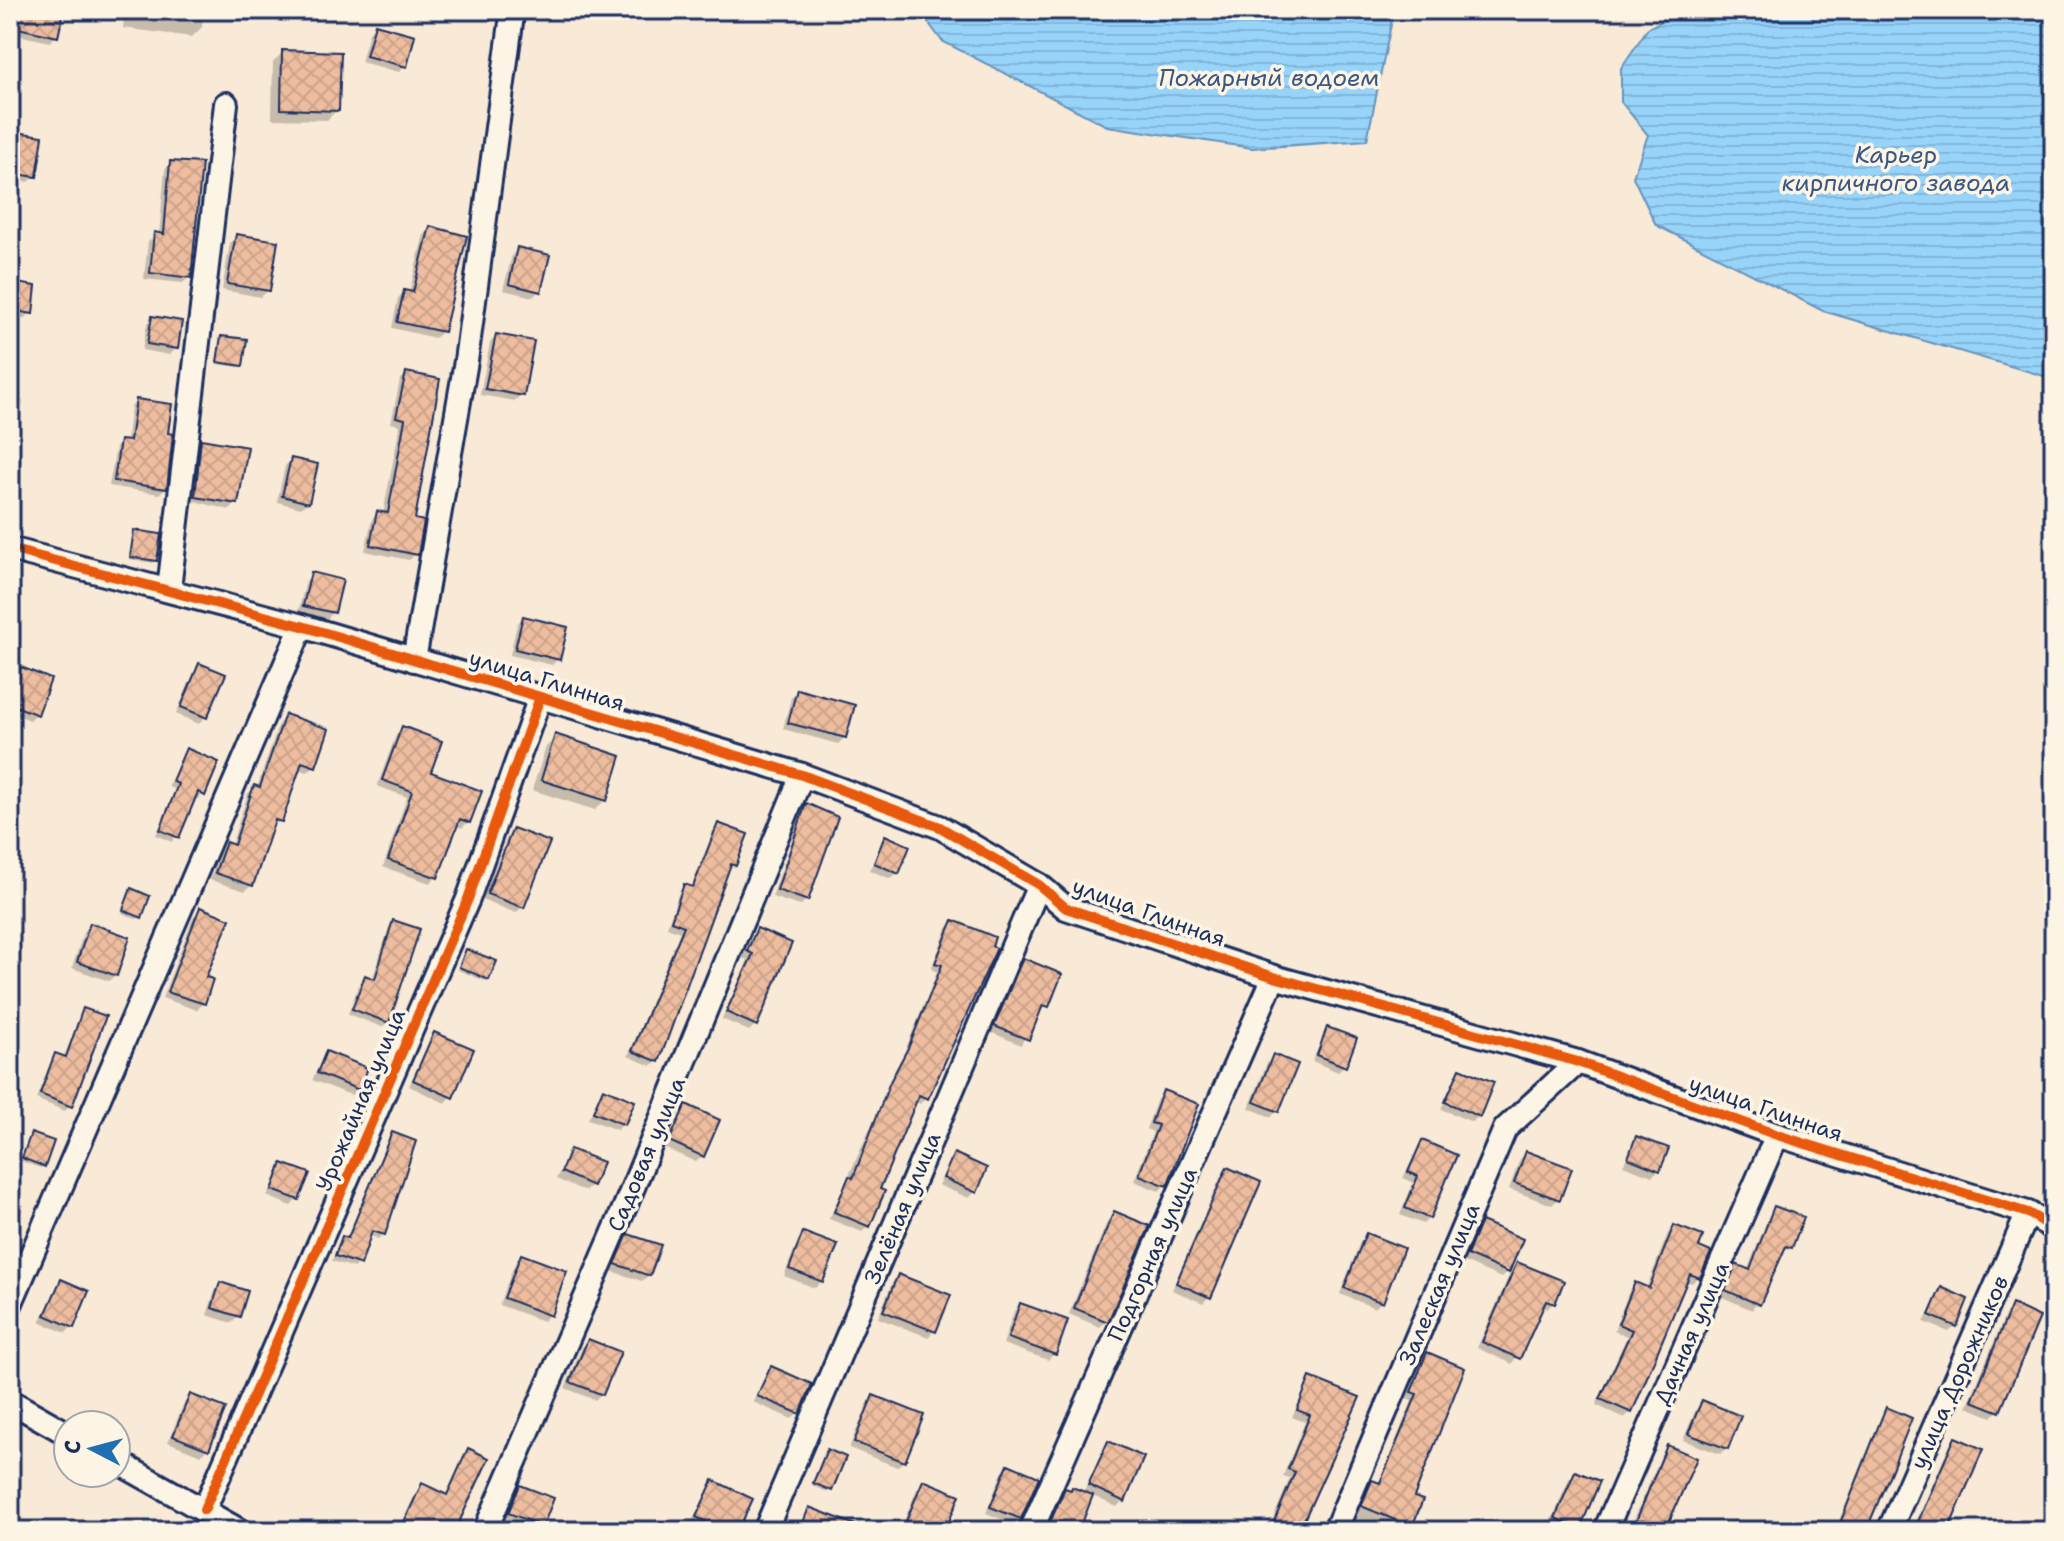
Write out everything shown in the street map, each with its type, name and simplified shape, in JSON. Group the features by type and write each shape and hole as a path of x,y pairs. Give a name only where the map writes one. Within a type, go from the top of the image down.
{"street":[{"path":"414,660 466,361 512,15"},
{"path":"169,589 226,104"},
{"name":"улица Глинная","path":"10,549 302,626 539,700 802,775 940,827 1039,885 1066,908 1274,977 1578,1062 1777,1135 2028,1213 2054,1228"},
{"path":"10,1305 302,626"},
{"name":"Урожайная улица","path":"204,1510 468,899 539,700"},
{"name":"Садовая улица","path":"485,1531 627,1202 802,775"},
{"name":"Зелёная улица","path":"765,1531 1039,885"},
{"name":"Подгорная улица","path":"1031,1531 1274,977"},
{"name":"Залеская улица","path":"1335,1531 1505,1129 1578,1062"},
{"name":"Дачная улица","path":"1605,1531 1777,1135"},
{"name":"улица Дорожников","path":"1889,1531 2028,1213"},
{"path":"10,1401 52,1425"},
{"path":"132,1470 240,1531"}],"water":[{"name":"Пожарный водоем","path":"919,10 1394,10 1367,140 1252,148 1107,126 942,41"},
{"name":"Карьер кирпичного завода","path":"1683,10 2054,10 2054,379 1823,311 1656,225 1633,177 1648,135 1621,102 1621,68 1648,28"}],"building":[{"path":"22,10 64,10 58,37 18,28"},
{"path":"375,24 415,35 407,67 366,56"},
{"path":"282,50 341,52 339,111 281,109"},
{"path":"10,131 43,136 37,177 10,173"},
{"path":"170,161 202,163 191,278 150,273 154,232 164,234"},
{"path":"430,226 467,236 444,332 397,322 404,290 413,292"},
{"path":"236,234 278,241 270,291 227,284"},
{"path":"517,247 550,255 541,292 509,284"},
{"path":"10,282 36,286 33,314 10,310"},
{"path":"152,316 182,321 178,349 147,344"},
{"path":"496,334 534,341 524,396 485,389"},
{"path":"221,336 247,339 243,366 217,362"},
{"path":"406,372 440,379 415,519 424,521 418,555 370,545 377,511 388,513 405,419 396,417"},
{"path":"136,399 172,404 168,433 173,434 167,489 114,481 120,440 130,441"},
{"path":"201,439 248,447 238,504 195,497"},
{"path":"291,458 318,464 309,503 282,496"},
{"path":"134,530 161,534 157,561 130,557"},
{"path":"311,572 343,580 335,613 303,606"},
{"path":"523,616 568,627 560,660 515,649"},
{"path":"199,663 226,674 207,718 181,707"},
{"path":"21,667 51,679 38,715 10,704"},
{"path":"797,689 855,705 846,738 788,723"},
{"path":"285,714 329,729 316,767 302,762 282,822 275,820 253,886 215,873 226,842 234,845 254,785 260,787"},
{"path":"402,726 442,741 431,772 482,791 470,823 460,819 438,878 388,860 412,791 382,780"},
{"path":"555,734 621,756 607,801 541,780"},
{"path":"186,748 219,762 205,796 198,792 179,838 160,830 178,784 172,781"},
{"path":"806,803 838,817 808,901 777,890"},
{"path":"718,823 748,834 736,866 731,864 659,1062 632,1051 684,926 671,921 684,884 693,887"},
{"path":"513,828 550,842 524,908 487,894"},
{"path":"885,835 910,846 899,874 874,863"},
{"path":"131,888 150,896 142,918 123,910"},
{"path":"200,907 230,919 206,977 213,979 205,1004 167,992"},
{"path":"393,920 420,929 389,1023 352,1009 365,975 375,979"},
{"path":"953,920 995,937 992,946 997,948 928,1099 919,1095 880,1189 885,1191 870,1227 834,1212 849,1176 853,1178 890,1082 909,1046 942,965 935,963"},
{"path":"90,923 130,937 117,976 77,962"},
{"path":"757,928 792,943 757,1026 726,1012 753,954 747,951"},
{"path":"466,949 497,961 489,980 459,967"},
{"path":"1023,958 1062,974 1049,1007 1043,1005 1029,1040 994,1026"},
{"path":"83,1008 106,1016 72,1107 40,1094 55,1053 66,1057"},
{"path":"1327,1027 1357,1038 1346,1067 1317,1055"},
{"path":"434,1032 474,1049 453,1098 413,1080"},
{"path":"326,1051 368,1068 359,1090 317,1073"},
{"path":"1273,1054 1298,1064 1279,1112 1254,1102"},
{"path":"1460,1068 1494,1082 1480,1117 1445,1102"},
{"path":"603,1088 635,1101 625,1125 593,1112"},
{"path":"1163,1090 1199,1104 1167,1186 1139,1175 1158,1125 1151,1123"},
{"path":"686,1104 720,1120 704,1157 669,1141"},
{"path":"392,1132 416,1141 385,1235 372,1231 361,1265 335,1256 342,1236 348,1238"},
{"path":"31,1133 54,1141 45,1167 22,1158"},
{"path":"1636,1136 1669,1148 1660,1171 1628,1158"},
{"path":"1422,1140 1457,1155 1430,1219 1405,1208 1418,1176 1408,1172"},
{"path":"570,1149 603,1162 593,1186 561,1172"},
{"path":"1526,1151 1572,1168 1560,1200 1514,1183"},
{"path":"954,1153 987,1168 977,1193 943,1178"},
{"path":"282,1163 310,1173 299,1200 272,1190"},
{"path":"1227,1167 1261,1182 1211,1298 1176,1283"},
{"path":"1774,1206 1804,1217 1792,1248 1786,1246 1760,1305 1725,1290 1736,1264 1750,1270"},
{"path":"1114,1211 1150,1226 1108,1322 1074,1308"},
{"path":"1481,1221 1523,1239 1509,1273 1467,1255"},
{"path":"1674,1225 1703,1236 1699,1247 1711,1252 1700,1278 1690,1274 1632,1413 1600,1399 1632,1330 1618,1324 1635,1282 1649,1288"},
{"path":"803,1232 838,1245 823,1282 789,1269"},
{"path":"1366,1233 1404,1248 1383,1303 1344,1288"},
{"path":"628,1234 661,1245 650,1276 615,1264"},
{"path":"521,1254 567,1271 551,1316 504,1298"},
{"path":"1517,1262 1564,1281 1555,1304 1546,1301 1520,1359 1482,1342"},
{"path":"898,1274 951,1295 936,1332 883,1311"},
{"path":"61,1279 89,1291 74,1328 45,1315"},
{"path":"220,1282 248,1291 240,1317 212,1308"},
{"path":"1941,1287 1968,1299 1957,1327 1929,1315"},
{"path":"1020,1303 1068,1320 1056,1355 1008,1338"},
{"path":"2012,1304 2040,1317 2000,1412 1972,1401"},
{"path":"588,1339 621,1352 603,1395 570,1382"},
{"path":"1427,1352 1465,1368 1414,1497 1423,1500 1412,1527 1361,1506 1372,1480 1380,1483 1417,1394 1411,1392"},
{"path":"771,1366 812,1384 800,1414 757,1396"},
{"path":"1310,1377 1360,1397 1299,1531 1270,1531 1295,1472 1288,1469 1310,1415 1297,1410"},
{"path":"190,1394 226,1408 209,1450 173,1436"},
{"path":"873,1395 924,1415 905,1462 854,1442"},
{"path":"1702,1400 1741,1416 1728,1449 1688,1434"},
{"path":"1886,1407 1912,1418 1892,1469 1866,1531 1837,1531"},
{"path":"1955,1437 1983,1449 1948,1531 1914,1531"},
{"path":"1108,1441 1144,1457 1125,1502 1088,1485"},
{"path":"1667,1445 1697,1458 1665,1531 1632,1531"},
{"path":"468,1448 489,1458 455,1531 400,1531 422,1483 447,1495"},
{"path":"827,1449 846,1457 832,1491 813,1483"},
{"path":"1008,1464 1039,1477 1021,1519 990,1507"},
{"path":"1575,1471 1600,1481 1580,1529 1555,1518"},
{"path":"713,1480 753,1499 738,1531 726,1531 696,1517"},
{"path":"923,1480 960,1495 945,1531 902,1531"},
{"path":"520,1485 554,1498 543,1526 508,1513"},
{"path":"1072,1487 1093,1495 1079,1531 1059,1531 1048,1527 1065,1488 1071,1490"},
{"path":"809,1507 866,1529 866,1531 800,1531"}],"cycle path":[{"path":"10,549 302,626 802,775 940,827 1039,885 1066,908 1274,977 1578,1062 1777,1135 2028,1213 2054,1228"},
{"path":"204,1510 468,899 539,700"}]}
